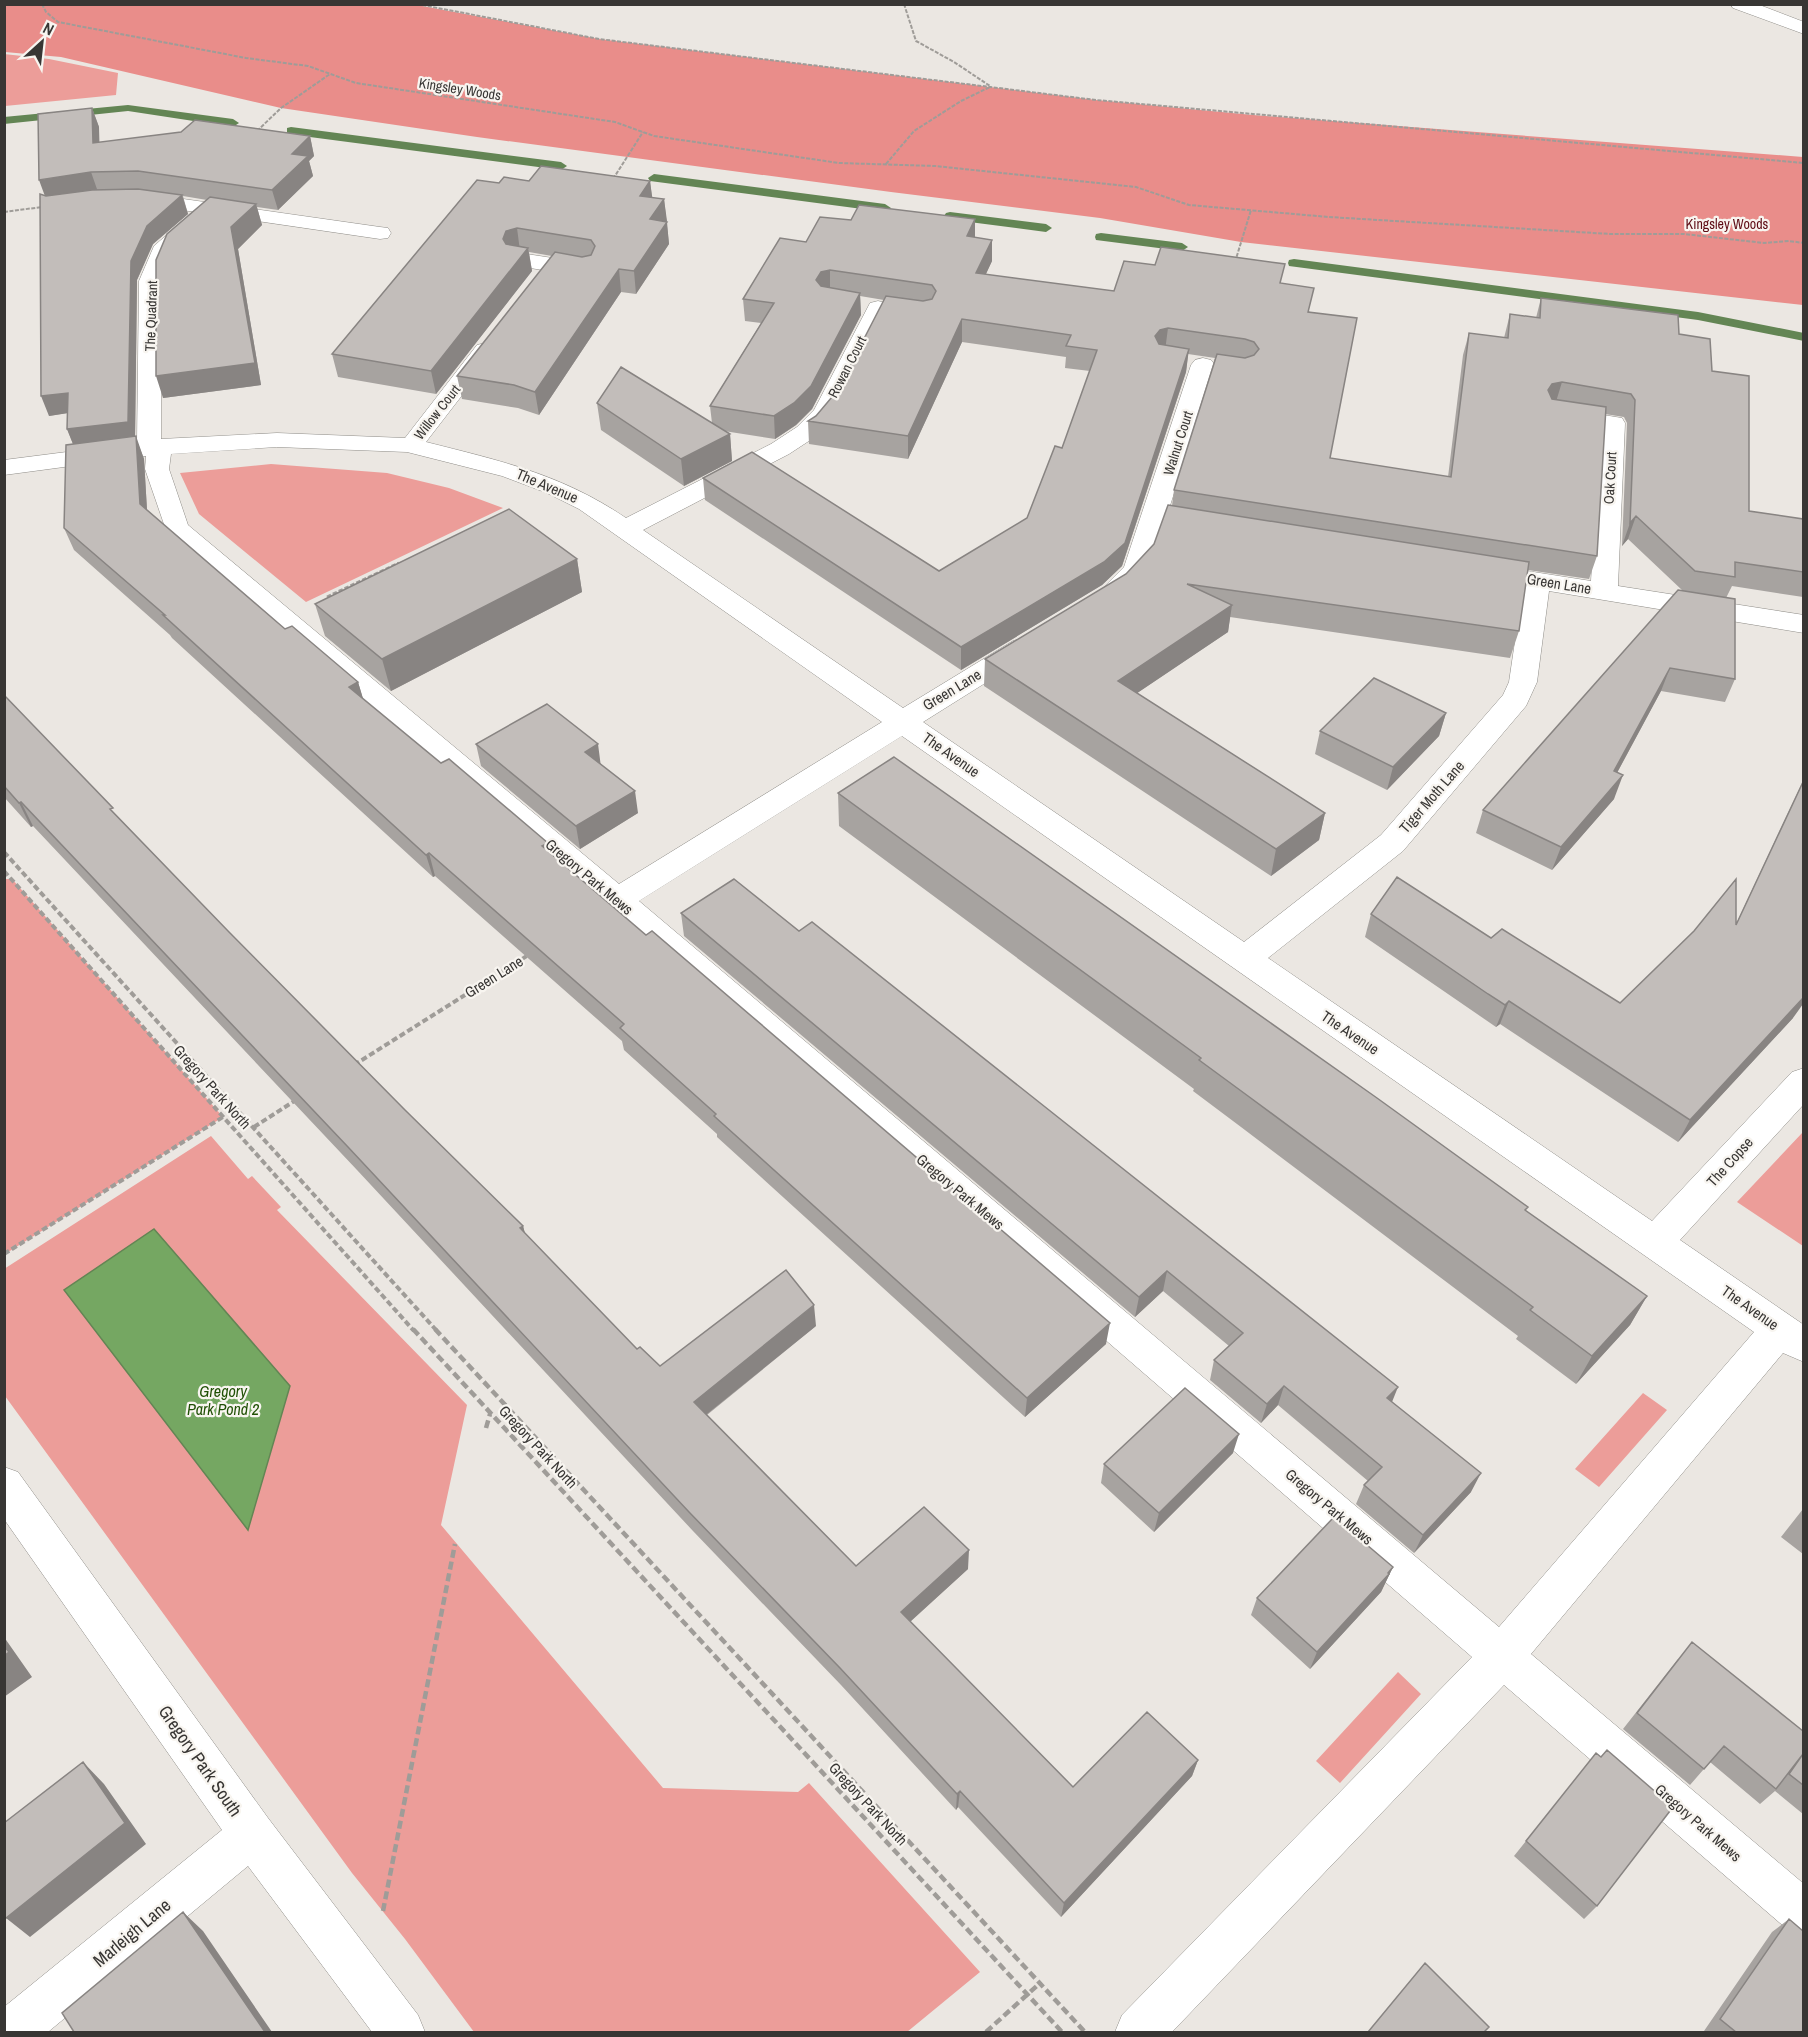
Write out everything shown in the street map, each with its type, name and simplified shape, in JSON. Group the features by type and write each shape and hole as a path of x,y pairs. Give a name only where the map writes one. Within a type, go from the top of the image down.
{"street":[{"path":"1739,4 1803,29"},
{"path":"52,206 98,200 144,199 380,233"},
{"name":"The Quadrant","path":"154,448 150,281 162,251 211,208"},
{"path":"520,260 544,274 585,270"},
{"name":"Rowan Court","path":"625,530 780,449 806,432 824,413 879,308"},
{"name":"Willow Court","path":"411,446 495,337"},
{"name":"Walnut Court","path":"1153,520 1203,365"},
{"name":"Oak Court","path":"1555,414 1613,423 1604,591"},
{"name":"The Avenue","path":"4,468 154,448 276,440 411,446 511,471 556,488 588,504 1243,960 1792,1337"},
{"name":"Gregory Park Mews","path":"154,448 176,528 617,900 1503,1655 1803,1914"},
{"path":"1092,605 1112,593 1136,570 1153,520 1234,533"},
{"name":"Green Lane","path":"1455,568 1803,624"},
{"name":"Tiger Moth Lane","path":"1243,960 1392,843 1516,699 1523,682 1537,581"},
{"name":"Green Lane","path":"617,900 1042,635"},
{"name":"The Copse","path":"1656,1242 1803,1081"},
{"path":"1139,2032 1503,1655 1792,1337"},
{"name":"Gregory Park South","path":"4,1485 252,1834 400,2032"},
{"name":"Marleigh Lane","path":"11,2032 252,1834"}],"path":[{"name":"Kingsley Woods","path":"42,4 46,12 58,22 246,58 308,66 356,83 615,122 654,136 828,162 935,166 1136,187 1189,205 1611,234 1684,234 1764,243 1789,241 1803,243"},
{"path":"417,4 600,39 991,87 1253,115 1803,163"},
{"path":"904,4 916,41 954,62 991,87"},
{"path":"256,132 281,108 330,74"},
{"path":"886,164 914,131 961,101 991,87"},
{"path":"613,178 643,132"},
{"path":"4,212 52,206"},
{"path":"1234,265 1251,210"},
{"path":"283,618 409,558"},
{"path":"4,852 434,1328 1085,2032"},
{"name":"Gregory Park North","path":"4,871 490,1413 1062,2032"},
{"path":"4,878 12,879"},
{"name":"Green Lane","path":"345,1070 536,951"},
{"path":"254,1127 304,1095"},
{"path":"4,1254 223,1117"},
{"path":"486,1428 490,1413"},
{"path":"383,1910 455,1544"},
{"path":"986,2032 1040,1983"}],"shaded area":[{"path":"4,54 49,59 118,73 116,95 5,106"},
{"path":"271,464 387,473 449,488 503,508 306,602 199,514 180,473"},
{"path":"5,879 12,879 223,1117 5,1254"},
{"path":"1803,1132 1803,1246 1737,1202"},
{"path":"211,1136 248,1179 252,1176 281,1207 277,1210 467,1405 441,1525 663,1788 798,1792 809,1783 980,1972 907,2032 474,2032 405,1939 352,1873 5,1396 4,1269"},
{"path":"1643,1393 1667,1410 1599,1487 1575,1469"},
{"path":"1398,1672 1421,1694 1340,1783 1316,1761"}],"green space":[{"name":"Kingsley Woods","path":"4,5 417,5 599,39 1096,100 1253,115 1803,157 1803,305 1241,242 1100,218 477,137 281,108 61,57 5,52"}],"water":[{"name":"Gregory Park Pond 2","path":"154,1229 290,1386 248,1530 64,1290"}],"building":[{"path":"92,108 93,143 181,132 195,120 310,136 292,154 308,156 272,190 138,171 91,172 39,180 38,114"},
{"path":"541,166 650,181 640,196 664,199 650,219 667,222 634,271 619,269 535,392 514,385 457,376 555,252 582,257 591,255 595,246 591,240 517,228 506,231 503,239 506,244 528,248 431,371 332,354 477,180 499,183 504,177 529,181"},
{"path":"138,189 182,195 147,226 131,261 128,422 67,429 68,393 41,396 40,194 46,196 92,190"},
{"path":"210,197 256,204 231,227 255,363 156,376 156,260 167,234"},
{"path":"859,205 975,219 967,236 992,240 976,273 1114,291 1124,261 1155,265 1161,247 1285,264 1280,283 1314,288 1308,312 1357,318 1330,458 1451,477 1469,333 1508,338 1510,314 1540,318 1541,298 1678,315 1679,334 1710,339 1712,371 1749,376 1749,511 1803,519 1803,572 1735,562 1735,577 1695,571 1636,516 1630,523 1635,400 1631,394 1562,382 1552,384 1548,390 1552,399 1606,407 1597,556 1174,490 1217,354 1245,358 1254,355 1259,349 1254,342 1245,339 1168,328 1160,330 1155,336 1159,344 1189,349 1125,543 1104,562 961,647 703,478 752,452 939,571 1027,518 1055,446 1062,448 1097,350 1066,346 1071,335 962,319 908,436 808,421 816,416 837,391 886,296 923,301 932,299 936,291 932,285 830,270 821,272 816,280 821,286 860,293 811,386 794,403 774,416 710,406 774,303 743,299 780,238 806,242 820,217 851,220"},
{"path":"621,367 730,434 681,459 597,403"},
{"path":"136,436 140,504 285,629 292,626 358,682 349,687 441,763 449,759 548,843 542,846 646,935 652,931 1110,1323 1027,1398 714,1116 716,1114 620,1028 624,1024 429,853 426,855 163,615 165,615 64,528 66,445"},
{"path":"1168,505 1529,562 1519,631 1187,584 1232,605 1118,681 1325,813 1276,849 985,659 1126,574 1154,544"},
{"path":"509,509 577,559 382,659 315,604"},
{"path":"1678,590 1735,599 1735,679 1670,668 1614,771 1623,775 1561,847 1483,810"},
{"path":"1374,678 1446,713 1393,767 1320,731"},
{"path":"4,695 229,932 523,1226 520,1228 637,1349 640,1347 660,1366 786,1270 814,1305 694,1402 856,1566 924,1507 969,1550 901,1612 1073,1787 1147,1712 1198,1760 1064,1903 960,1791 957,1794 840,1668 689,1512 348,1147 4,786"},
{"path":"547,704 598,744 585,752 635,791 576,826 476,744"},
{"path":"894,757 1377,1098 1528,1207 1525,1210 1647,1296 1592,1356 1530,1310 1533,1307 1199,1060 1201,1058 838,793"},
{"path":"1803,782 1803,998 1690,1120 1509,1001 1505,1005 1371,914 1397,877 1491,938 1502,929 1620,1003 1694,931 1736,879 1736,925"},
{"path":"734,879 799,931 812,922 1398,1387 1387,1398 1481,1473 1423,1535 1364,1485 1382,1467 1284,1386 1267,1404 1214,1360 1243,1333 1167,1271 1139,1297 681,913"},
{"path":"1185,1388 1239,1434 1159,1513 1104,1464"},
{"path":"1334,1517 1393,1567 1317,1652 1257,1598"},
{"path":"1692,1642 1803,1731 1803,1754 1776,1789 1724,1746 1704,1769 1637,1713"},
{"path":"4,1646 9,1652 4,1656"},
{"path":"1607,1750 1673,1807 1597,1906 1526,1841 1596,1753 1601,1757"},
{"path":"1803,1754 1803,1785 1789,1774"},
{"path":"83,1762 125,1823 6,1918 4,1916 4,1823"},
{"path":"183,1912 265,2032 74,2032 62,2013"},
{"path":"1789,1919 1803,1931 1803,2032 1736,2032 1720,2019"},
{"path":"1425,1963 1489,2027 1484,2032 1368,2032"}],"waterway":[{"path":"4,121 128,108 233,123"},
{"path":"291,131 561,166"},
{"path":"654,178 885,208"},
{"path":"950,216 1046,228"},
{"path":"1101,237 1182,247"},
{"path":"1294,263 1698,316 1804,337"}]}
